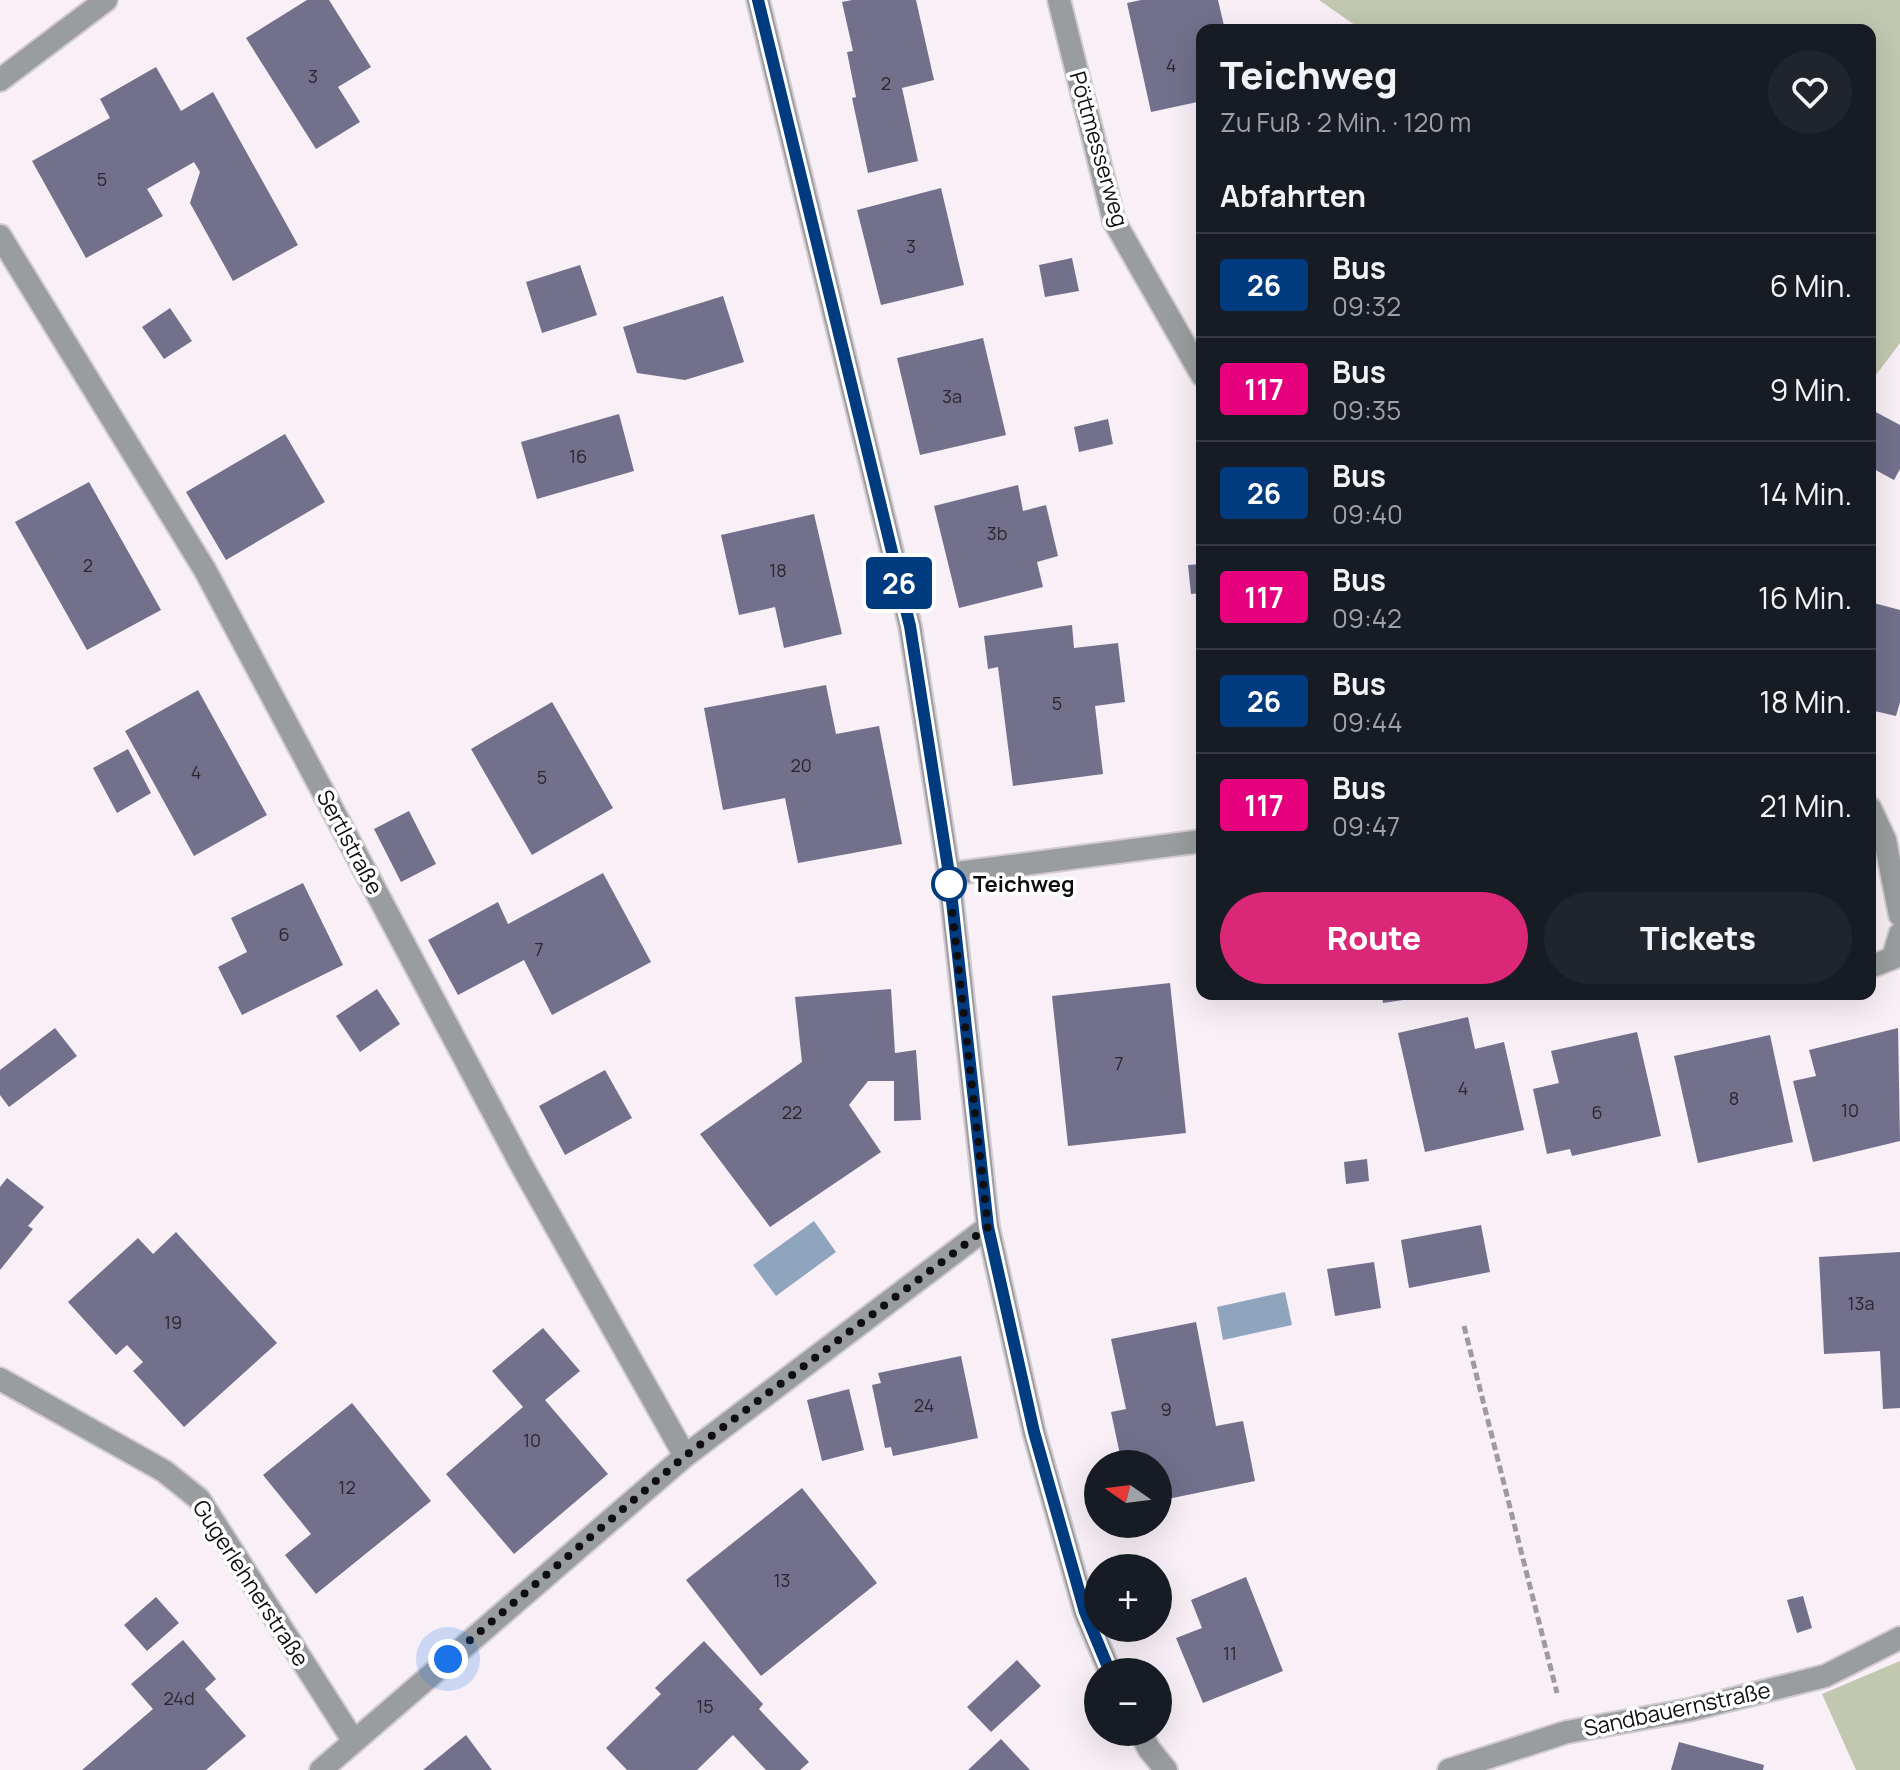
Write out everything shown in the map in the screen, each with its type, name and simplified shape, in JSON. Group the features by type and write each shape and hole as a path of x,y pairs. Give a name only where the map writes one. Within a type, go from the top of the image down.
{"street":[{"path":"0,80 106,0"},
{"path":"758,0 910,626 949,874 988,1227 1034,1432 1085,1612 1104,1658"},
{"name":"Pöttmesserweg","path":"1059,0 1114,221 1196,364"},
{"name":"Sertlstraße","path":"0,236 205,570 523,1168 685,1456"},
{"path":"1876,821 1885,840 1900,915"},
{"path":"949,874 1196,842"},
{"path":"1876,965 1893,958 1900,934"},
{"path":"321,1770 685,1456 988,1227"},
{"name":"Gugerlehnerstraße","path":"0,1379 164,1471 199,1499 353,1740"},
{"name":"Sandbauernstraße","path":"1449,1770 1567,1732 1689,1710 1825,1676 1900,1638"},
{"path":"1147,1746 1166,1770"}],"path":[{"path":"1464,1326 1567,1732"}],"green space":[{"path":"1319,0 1900,0 1900,343 1876,375 1876,24 1353,24"},
{"path":"1900,1661 1900,1770 1856,1770 1822,1694"}],"water":[{"path":"814,1221 836,1252 776,1296 753,1265"},
{"path":"1285,1292 1292,1325 1223,1340 1217,1307"}],"building":[{"path":"307,0 329,0 371,67 338,87 360,122 316,149 246,38"},
{"path":"916,0 934,80 902,88 918,161 868,173 852,98 856,97 847,52 853,51 842,2"},
{"path":"1141,0 1218,0 1224,24 1196,24 1196,102 1151,112 1127,3"},
{"path":"156,67 181,111 213,92 298,245 233,281 190,203 200,172 194,162 147,189 163,216 86,258 32,161 110,118 100,99"},
{"path":"941,188 964,285 881,305 857,210"},
{"path":"1072,258 1079,291 1045,297 1039,265"},
{"path":"580,265 597,315 542,333 526,282"},
{"path":"723,296 744,362 685,380 637,373 623,327"},
{"path":"170,308 192,341 164,359 142,327"},
{"path":"983,338 1006,435 920,455 897,358"},
{"path":"1876,412 1900,425 1900,469 1894,480 1876,470"},
{"path":"619,414 634,471 537,499 521,442"},
{"path":"1108,419 1113,444 1079,452 1074,427"},
{"path":"285,434 325,502 226,560 186,492"},
{"path":"89,482 161,610 87,650 15,522"},
{"path":"1018,485 1023,511 1046,505 1058,556 1037,562 1043,587 959,608 934,506"},
{"path":"814,514 842,634 784,648 775,607 739,615 721,535"},
{"path":"1196,564 1196,594 1191,594 1188,565"},
{"path":"1876,604 1900,610 1900,702 1896,716 1876,711"},
{"path":"1072,625 1074,648 1118,643 1125,702 1095,706 1103,774 1013,786 998,667 988,669 984,636"},
{"path":"826,685 836,734 879,726 902,844 798,863 785,798 723,810 704,708"},
{"path":"198,690 267,815 194,856 125,731"},
{"path":"552,702 613,808 532,855 471,749"},
{"path":"128,749 151,793 117,813 93,768"},
{"path":"409,811 436,864 401,882 374,829"},
{"path":"603,873 651,962 552,1015 524,960 458,995 428,940 498,902 508,924"},
{"path":"303,883 343,965 242,1015 218,967 247,952 231,918"},
{"path":"1170,983 1186,1133 1068,1146 1052,996"},
{"path":"377,989 400,1024 360,1052 336,1016"},
{"path":"891,989 895,1053 916,1050 921,1120 894,1121 894,1081 868,1081 849,1105 881,1152 770,1227 700,1134 802,1062 795,997"},
{"path":"1468,1017 1475,1049 1504,1042 1524,1130 1425,1152 1398,1033"},
{"path":"55,1028 77,1056 9,1107 0,1095 0,1070"},
{"path":"1898,1028 1900,1141 1813,1162 1793,1081 1816,1076 1809,1050"},
{"path":"1637,1032 1661,1136 1572,1156 1570,1149 1547,1154 1533,1089 1559,1083 1551,1051"},
{"path":"1770,1035 1793,1142 1698,1163 1674,1056"},
{"path":"605,1070 632,1118 565,1155 539,1106"},
{"path":"1367,1159 1369,1181 1346,1184 1344,1162"},
{"path":"7,1178 44,1207 28,1226 33,1229 0,1270 0,1187"},
{"path":"1481,1225 1490,1272 1409,1288 1401,1240"},
{"path":"176,1232 277,1343 184,1427 133,1371 143,1362 127,1345 116,1355 68,1302 138,1238 153,1254"},
{"path":"1900,1252 1900,1408 1883,1409 1880,1351 1824,1354 1819,1257"},
{"path":"1374,1262 1381,1308 1335,1316 1327,1269"},
{"path":"1196,1322 1216,1426 1243,1421 1255,1481 1172,1498 1172,1450 1119,1450 1111,1412 1126,1409 1111,1339"},
{"path":"543,1328 580,1371 545,1400 608,1474 514,1554 446,1474 523,1407 492,1371"},
{"path":"961,1356 978,1438 893,1456 891,1447 885,1448 872,1385 881,1383 878,1373"},
{"path":"849,1389 864,1450 822,1461 807,1400"},
{"path":"352,1403 431,1501 316,1594 285,1555 311,1534 263,1475"},
{"path":"802,1488 877,1583 761,1676 686,1580"},
{"path":"1246,1577 1283,1671 1203,1703 1176,1638 1202,1628 1191,1600"},
{"path":"1803,1596 1812,1628 1797,1633 1787,1600"},
{"path":"156,1597 179,1623 147,1651 124,1625"},
{"path":"183,1640 216,1679 205,1689 246,1736 206,1770 82,1770 153,1709 131,1684"},
{"path":"704,1641 763,1704 759,1709 809,1762 800,1770 766,1770 733,1735 697,1770 627,1770 606,1748 661,1694 655,1688"},
{"path":"1017,1660 1041,1686 991,1732 967,1707"},
{"path":"466,1735 492,1770 423,1770"},
{"path":"1001,1739 1030,1770 968,1770"},
{"path":"1679,1742 1764,1765 1763,1770 1671,1770"}],"bus line":[{"name":"26","path":"758,0 910,626 949,874 988,1227 1034,1432 1085,1612 1104,1658"}],"place":[{"name":"Teichweg","path":"949,884"}],"route":[{"path":"448,1659 685,1456 988,1227 949,884"}]}
